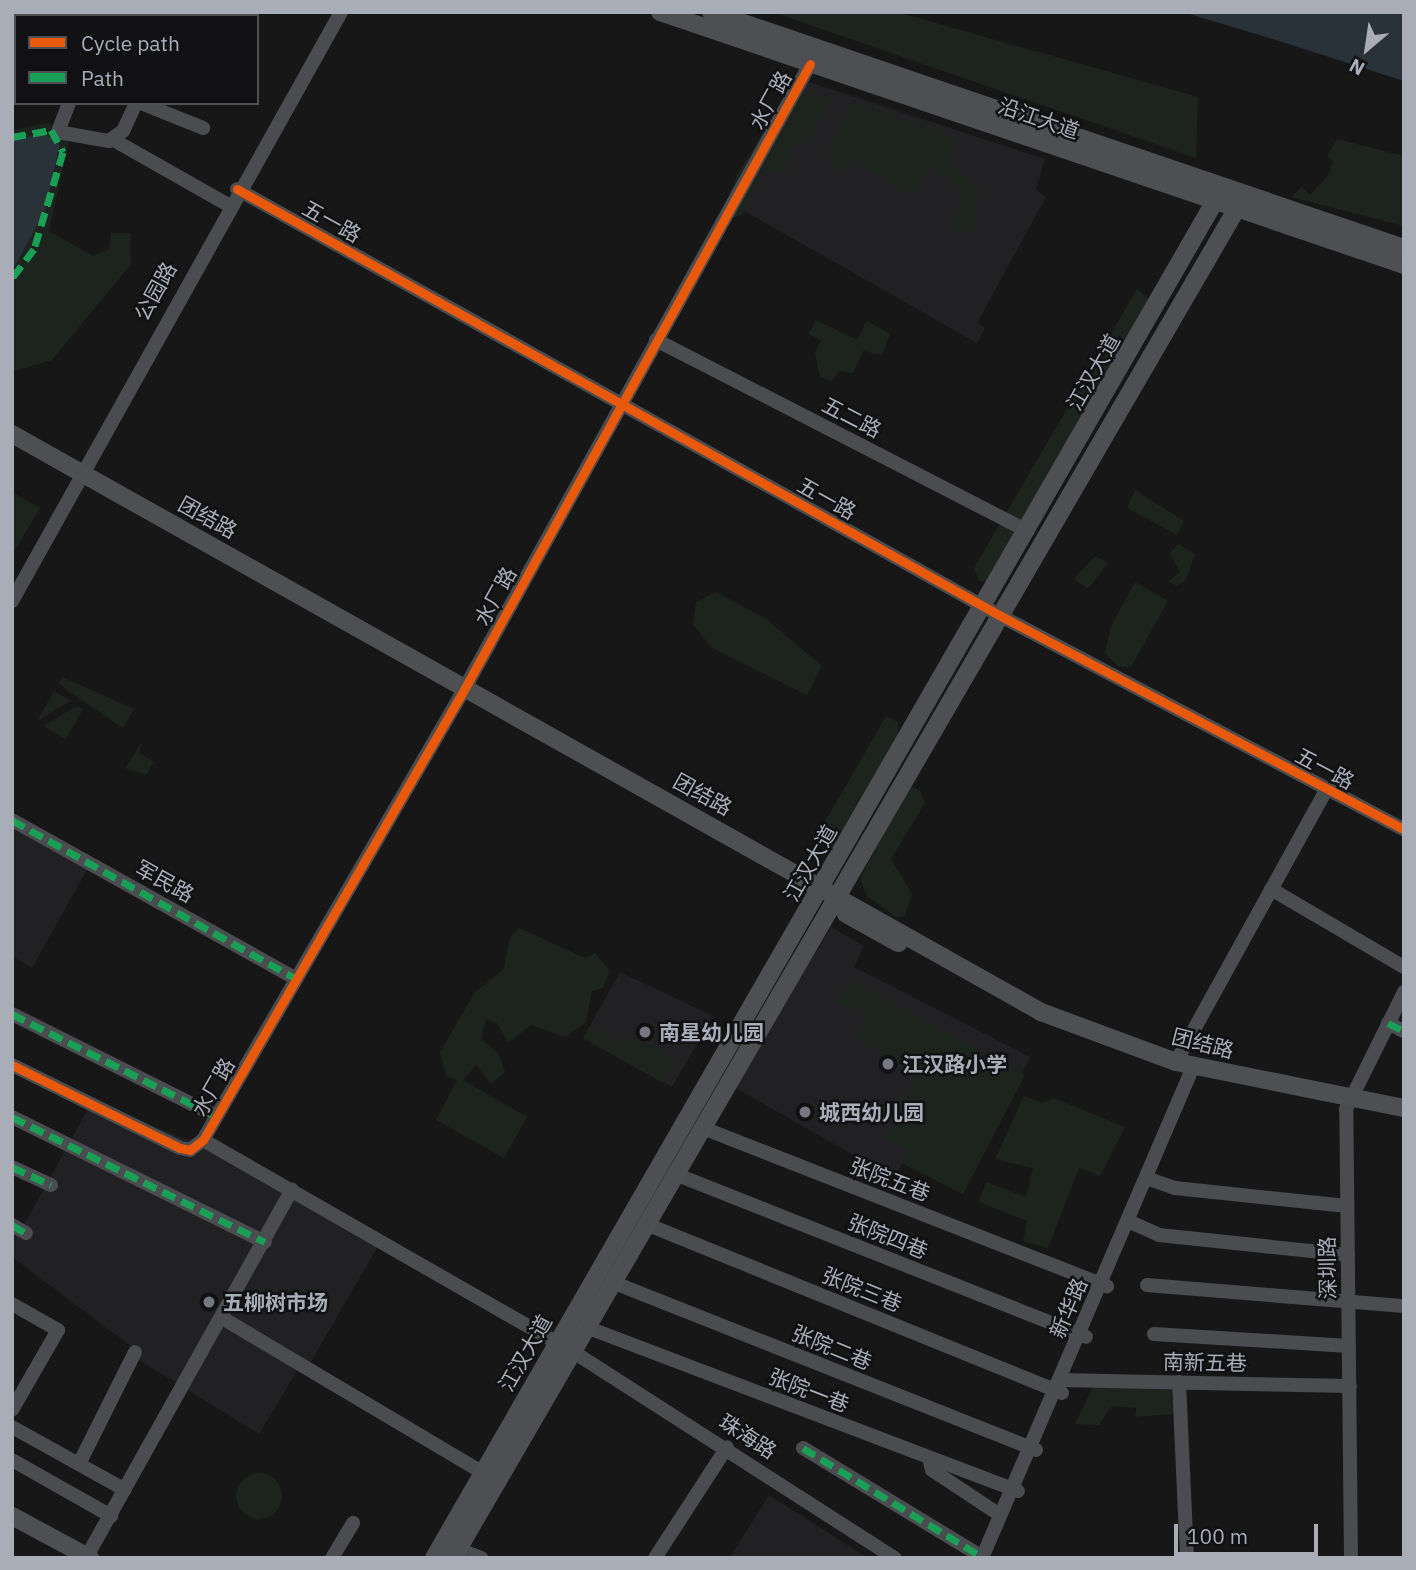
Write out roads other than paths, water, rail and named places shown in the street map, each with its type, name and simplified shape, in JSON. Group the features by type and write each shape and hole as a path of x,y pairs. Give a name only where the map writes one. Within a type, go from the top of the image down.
{"main road":[{"name":"沿江大道","path":"660,12 810,64 1240,203 1404,264"},
{"name":"沿江大道","path":"711,12 1219,196"},
{"name":"江汉大道","path":"992,611 1028,531 1219,196"},
{"name":"沿江大道","path":"1240,203 1404,248"},
{"name":"江汉大道","path":"455,1553 490,1477 992,611 1240,203"},
{"name":"团结路","path":"12,434 80,477 827,896 1041,1012 1176,1062 1404,1117"},
{"name":"团结路","path":"12,444 80,477"},
{"name":"江汉大道","path":"567,1348 586,1326 703,1128 827,896"},
{"name":"团结路","path":"827,896 1037,1021 1193,1075 1348,1104 1404,1108"},
{"name":"江汉大道","path":"434,1558 479,1497"},
{"path":"12,1516 88,1557"},
{"path":"12,1528 66,1558"}],"street":[{"path":"12,601 339,12"},
{"name":"水厂路","path":"203,1140 463,691 621,401 810,64"},
{"path":"68,105 58,132 112,139 228,205"},
{"path":"112,139 123,131 137,105"},
{"path":"143,105 203,128"},
{"name":"公园路","path":"12,592 80,477 228,205 239,191"},
{"name":"五一路","path":"239,191 621,401 992,611 1404,829"},
{"name":"五二路","path":"656,340 1028,531"},
{"path":"1176,1062 1327,789"},
{"name":"军民路","path":"12,820 296,979"},
{"path":"1271,889 1404,967"},
{"name":"深圳路","path":"1351,1558 1348,1104 1404,992"},
{"path":"12,1014 216,1116"},
{"path":"1388,1023 1404,1031"},
{"path":"12,1065 180,1148 190,1150 203,1140"},
{"name":"新华路","path":"984,1557 1061,1386 1193,1075"},
{"path":"12,1117 265,1242"},
{"name":"张院五巷","path":"703,1128 1104,1285"},
{"name":"珠海路","path":"203,1140 567,1348 898,1558"},
{"path":"12,1167 51,1185"},
{"name":"张院四巷","path":"675,1174 1082,1336"},
{"path":"1149,1179 1175,1188 1347,1206"},
{"path":"88,1557 224,1319 292,1190"},
{"path":"1131,1222 1159,1235 1348,1255"},
{"name":"张院三巷","path":"646,1224 1061,1386"},
{"path":"12,1225 26,1233"},
{"name":"张院二巷","path":"613,1280 1033,1448"},
{"path":"1147,1284 1404,1306"},
{"path":"12,1304 58,1330 12,1410"},
{"path":"224,1319 490,1477"},
{"name":"张院一巷","path":"586,1326 1015,1489"},
{"name":"张院一巷","path":"586,1326 1015,1489"},
{"path":"1154,1334 1349,1346"},
{"path":"79,1464 135,1352"},
{"path":"1179,1382 1187,1558"},
{"name":"南新五巷","path":"1061,1386 1179,1382 1350,1387"},
{"path":"12,1427 125,1490"},
{"path":"654,1558 726,1448"},
{"path":"803,1448 984,1557"},
{"path":"929,1458 932,1470 1000,1515"},
{"path":"12,1460 111,1516"},
{"name":"新华路","path":"984,1557 1000,1515 1015,1489"},
{"path":"332,1558 354,1523"},
{"path":"455,1553 481,1558"}],"place":[{"name":"南星幼儿园","path":"645,1032"},
{"name":"江汉路小学","path":"888,1064"},
{"name":"城西幼儿园","path":"805,1112"},
{"name":"五柳树市场","path":"209,1302"}]}
